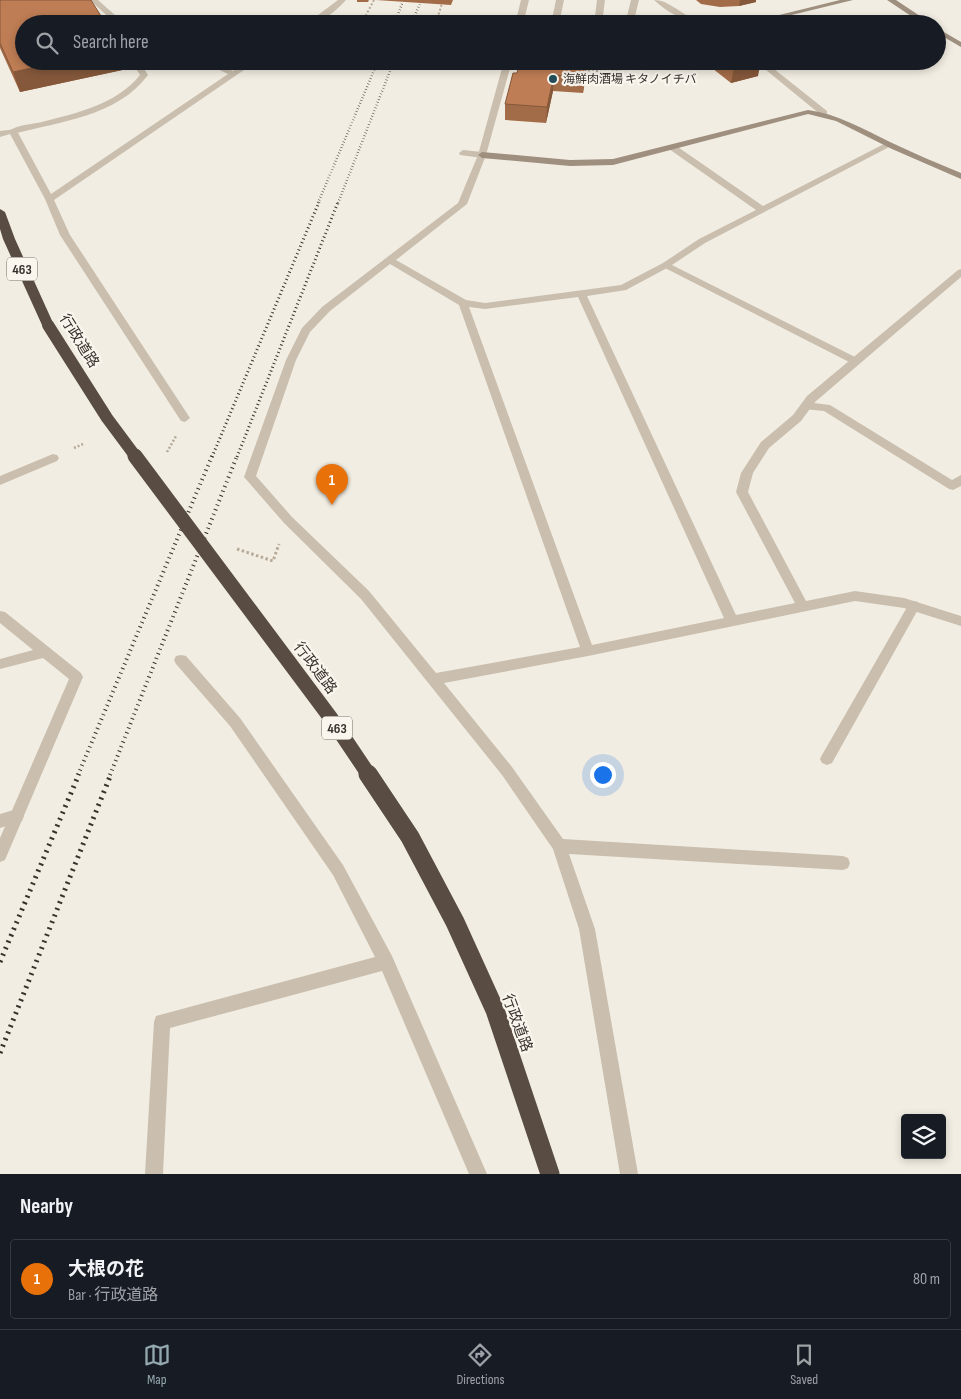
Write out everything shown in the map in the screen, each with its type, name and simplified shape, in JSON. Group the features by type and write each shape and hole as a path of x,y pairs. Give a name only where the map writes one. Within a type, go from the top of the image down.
{"highway":[{"name":"行政道路","path":"0,212 9,239 48,325 107,418 330,718 410,837 455,922 495,1010 550,1174"}],"street":[{"path":"94,0 111,15"},
{"path":"323,15 342,0"},
{"path":"521,15 525,0"},
{"path":"557,15 560,0"},
{"path":"599,15 601,0"},
{"path":"631,15 635,0"},
{"path":"658,0 681,15"},
{"path":"785,15 850,0"},
{"path":"891,0 914,15"},
{"path":"946,36 961,45"},
{"path":"0,134 105,107 140,84 144,75 141,70"},
{"path":"225,70 234,74"},
{"path":"49,200 240,70"},
{"path":"506,70 482,155 462,204 326,309 306,330 290,360 250,477 288,520 365,595 507,771 559,846 587,929 629,1174"},
{"path":"770,70 824,113 961,176"},
{"path":"462,153 591,163 614,162 808,112 824,113"},
{"path":"13,131 65,235 185,418"},
{"path":"389,260 463,303 485,306 623,288 702,241 889,144"},
{"path":"672,147 762,210"},
{"path":"666,264 855,361"},
{"path":"803,607 742,492 747,473 765,445 798,418 811,399 961,272"},
{"path":"581,294 732,621"},
{"path":"463,303 588,651"},
{"path":"806,406 826,408 953,486 961,478"},
{"path":"0,481 53,458"},
{"path":"433,679 588,651 855,596 904,603 961,621"},
{"path":"827,759 914,606"},
{"path":"0,616 76,676 0,855"},
{"path":"0,664 45,652"},
{"path":"181,660 235,722 338,870 386,962 478,1174"},
{"path":"0,820 17,816"},
{"path":"559,846 843,863"},
{"path":"154,1174 162,1022 386,962"}],"path":[{"path":"366,15 374,0"},
{"path":"438,15 443,0"},
{"path":"582,70 611,72 619,70"},
{"path":"230,546 273,561 288,520"}],"building":[{"path":"0,0 91,0 100,15 15,15 15,70 22,70 13,72 0,43"},
{"path":"518,70 585,70 584,77 554,75 547,107 505,104 513,73 517,73"}],"railway":[{"path":"398,15 402,4"},
{"path":"415,15 420,4"},
{"path":"318,203 374,70"},
{"path":"338,203 390,70"},
{"path":"212,457 319,202"},
{"path":"237,457 338,202"},
{"path":"78,775 212,456"},
{"path":"110,775 237,456"},
{"path":"0,962 79,774"},
{"path":"0,1053 111,774"}],"place":[{"name":"海鮮肉酒場 キタノイチバ","path":"553,79"},
{"name":"大根の花","path":"332,505"}]}
